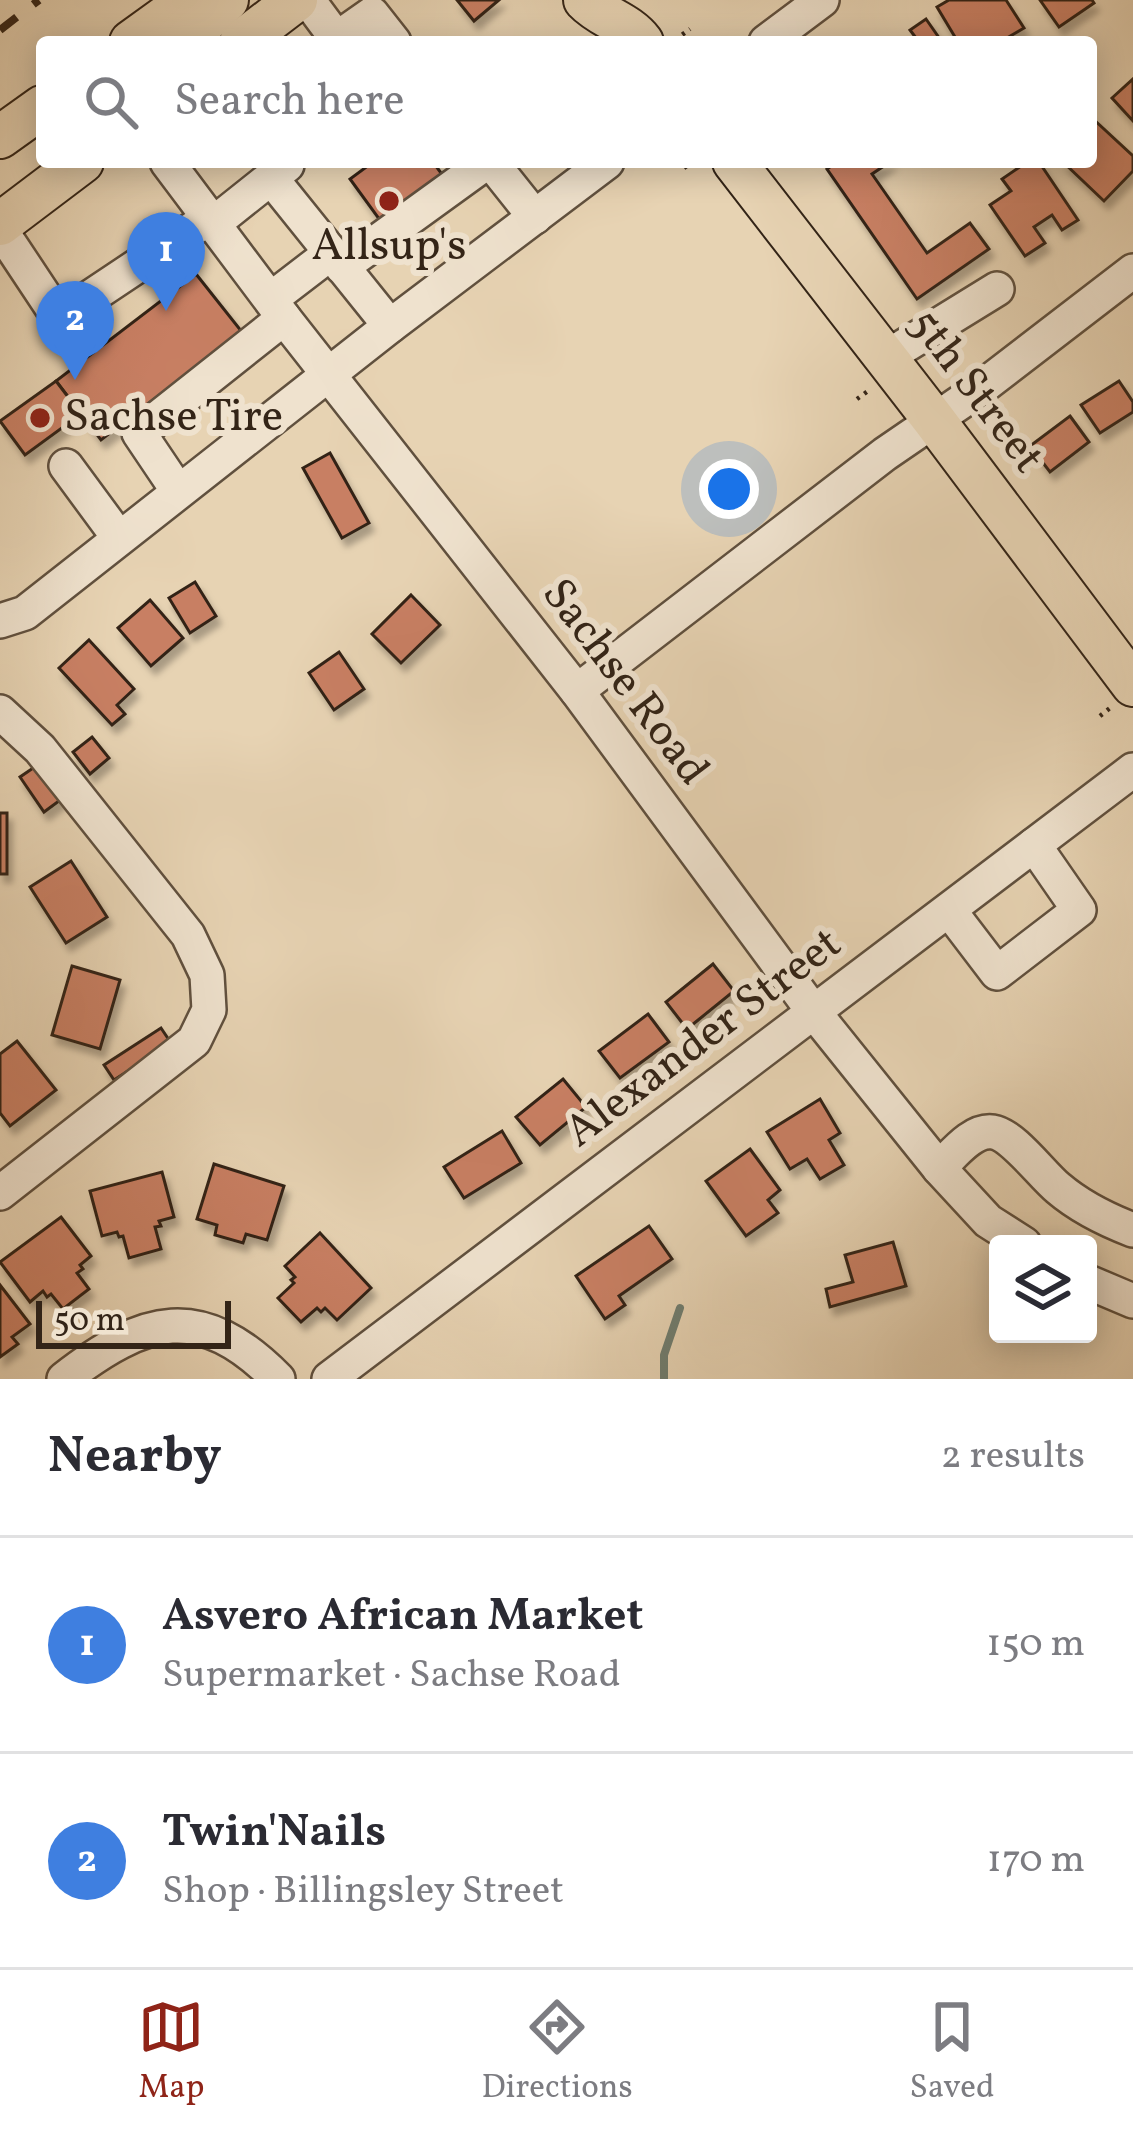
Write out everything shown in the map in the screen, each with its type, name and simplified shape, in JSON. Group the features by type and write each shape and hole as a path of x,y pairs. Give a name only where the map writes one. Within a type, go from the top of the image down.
{"main road":[{"path":"139,36 189,0"},
{"path":"190,36 227,0"},
{"path":"251,36 296,0"},
{"path":"585,0 593,9 634,24"},
{"path":"0,137 36,111"},
{"path":"0,226 74,168"},
{"name":"5th Street","path":"740,168 1133,686"}],"street":[{"path":"308,0 331,36"},
{"path":"789,35 822,0"},
{"path":"340,36 372,14 389,36"},
{"name":"Sachse Road","path":"171,168 577,691 813,1012 939,1168 988,1221 1010,1235"},
{"path":"0,226 59,318 211,221 283,168"},
{"path":"285,168 336,260 390,326"},
{"path":"178,491 139,433 336,260 480,168"},
{"path":"494,168 535,217"},
{"path":"0,621 25,613 599,168"},
{"path":"577,691 1133,271"},
{"path":"885,358 997,289"},
{"path":"67,466 119,538"},
{"path":"0,712 40,749 188,934 207,975 209,1010 194,1041 0,1193"},
{"name":"Alexander Street","path":"329,1379 1133,770"},
{"path":"949,910 997,973 1078,910 1034,845"},
{"path":"939,1168 976,1134 994,1132 1008,1139 1059,1190 1133,1230"},
{"path":"1097,1286 1133,1301"},
{"path":"64,1379 99,1352 167,1324 200,1328 241,1347 278,1379"}],"path":[{"path":"681,36 690,29"}],"building":[{"path":"457,0 499,0 474,21"},
{"path":"949,0 1006,0 1024,28 1010,36 954,36 937,7"},
{"path":"1040,0 1092,0 1094,3 1059,27"},
{"path":"926,19 938,36 914,36 910,30"},
{"path":"1133,79 1133,121 1112,98"},
{"path":"1097,123 1133,156 1133,171 1104,201 1069,168 1097,168"},
{"name":"Allsup's","path":"365,168 437,168 444,177 382,223 350,179"},
{"path":"881,168 872,174 927,253 970,223 989,249 917,299 827,169"},
{"path":"1018,168 1043,168 1078,220 1062,230 1052,215 1034,227 1045,243 1025,256 990,205 1011,191 1002,179"},
{"path":"196,274 242,332 101,440 56,381"},
{"name":"Sachse Tire","path":"56,381 81,414 25,455 0,421"},
{"path":"1119,381 1133,402 1133,412 1100,433 1081,405"},
{"path":"1070,416 1089,442 1050,472 1030,446"},
{"path":"330,453 369,523 342,538 303,468"},
{"path":"195,582 216,616 190,633 169,598"},
{"path":"411,595 440,625 401,663 372,634"},
{"path":"150,600 183,638 151,666 118,628"},
{"path":"89,640 134,689 117,705 125,714 112,725 59,668"},
{"path":"339,652 364,689 334,710 309,673"},
{"path":"92,737 109,758 90,774 73,752"},
{"path":"39,764 63,798 44,812 20,777"},
{"path":"0,813 7,813 7,874 0,874"},
{"path":"71,861 107,917 66,943 30,887"},
{"path":"713,964 734,991 687,1029 666,1002"},
{"path":"72,966 120,980 100,1049 52,1035"},
{"path":"648,1014 669,1042 620,1078 599,1051"},
{"path":"161,1028 171,1043 114,1080 104,1065"},
{"path":"17,1041 56,1090 10,1126 0,1113 0,1054"},
{"path":"563,1079 586,1107 540,1145 516,1117"},
{"path":"820,1099 840,1133 829,1140 844,1165 820,1179 807,1159 790,1169 767,1132"},
{"path":"502,1131 521,1163 464,1198 444,1167"},
{"path":"750,1149 780,1190 768,1200 778,1213 746,1236 706,1181"},
{"path":"214,1164 284,1186 267,1240 246,1234 243,1243 215,1235 217,1225 197,1219"},
{"path":"162,1172 174,1217 155,1227 161,1249 129,1258 123,1236 117,1232 102,1236 90,1191"},
{"path":"61,1217 91,1256 77,1273 89,1289 63,1309 43,1291 30,1302 0,1262"},
{"path":"649,1226 672,1259 619,1296 625,1305 605,1319 576,1276"},
{"path":"320,1233 371,1288 337,1320 325,1308 321,1312 317,1308 301,1322 278,1298 294,1283 295,1277 285,1266"},
{"path":"893,1242 906,1286 830,1307 826,1289 853,1282 845,1255"},
{"path":"0,1285 30,1324 12,1337 18,1344 0,1357"}],"waterway":[{"path":"664,1379 664,1355 680,1308"}],"railway":[{"path":"0,30 39,0"}],"place":[{"name":"Allsup's","path":"389,201"},
{"name":"Asvero African Market","path":"166,311"},
{"name":"Twin'Nails","path":"75,380"},
{"name":"Sachse Tire","path":"40,418"}]}
